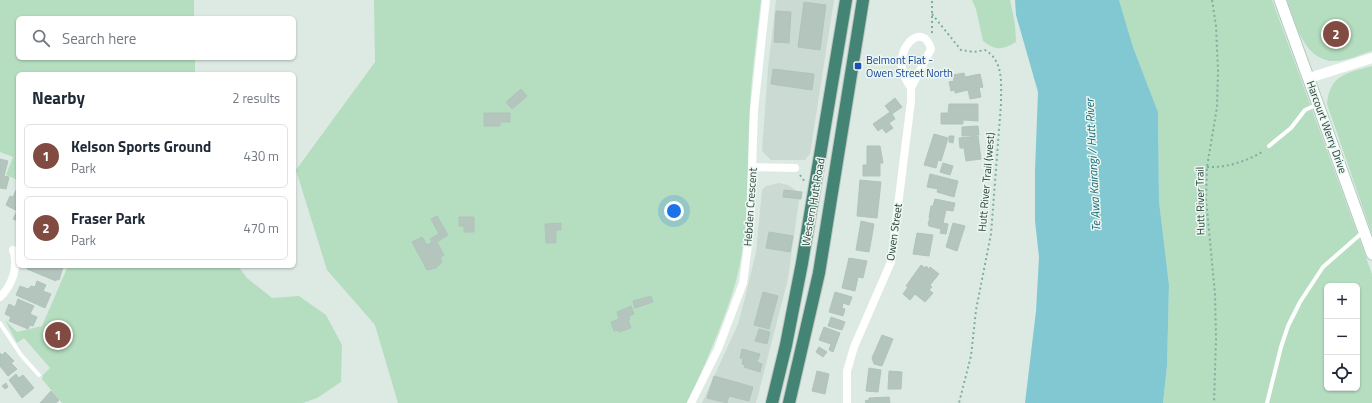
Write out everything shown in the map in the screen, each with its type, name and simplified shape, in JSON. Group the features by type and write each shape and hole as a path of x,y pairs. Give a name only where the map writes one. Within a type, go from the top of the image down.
{"highway":[{"name":"Western Hutt Road","path":"772,403 786,345 804,256 846,0"},
{"name":"Western Hutt Road","path":"789,403 819,273 863,0"}],"main road":[{"name":"Harcourt Werry Drive","path":"1280,0 1319,104 1372,254"}],"street":[{"name":"Hebden Crescent","path":"691,403 718,349 743,283 750,230 754,110 766,0"},
{"path":"914,38 923,38 929,44 931,49 911,88 902,69 902,60 906,45 914,38"},
{"path":"1309,78 1372,58"},
{"name":"Owen Street","path":"847,403 847,371 854,346 891,262 911,101 911,88"},
{"path":"753,167 795,168"},
{"path":"0,297 10,284 14,274 15,262 13,250"}],"lane":[{"path":"1269,146 1291,128 1305,110 1319,104"},
{"path":"1267,403 1281,347 1288,326 1300,302 1324,267 1364,230"},
{"path":"0,323 21,355 39,375"}],"path":[{"path":"929,44 932,0"},
{"name":"Hutt River Trail","path":"1212,0 1216,26 1218,71 1217,107 1207,168 1206,199 1216,325 1214,403"},
{"name":"Hutt River Trail (west)","path":"932,14 961,50 974,52 985,50 992,54 998,63 1001,83 1001,104 991,234 976,310 971,356 959,403"},
{"path":"1207,168 1222,168 1253,157 1269,146"}],"shaded area":[{"path":"776,0 834,0 810,154 805,160 771,160 762,151 768,68"},
{"path":"779,183 788,185 800,193 788,279 756,403 702,403 738,324 756,252 762,190 766,186"}],"green space":[{"path":"0,0 194,0 194,16 16,16 16,60 195,60 195,72 16,72 16,179 6,175 13,157 0,152"},
{"path":"374,0 761,0 751,93 746,216 741,259 726,312 688,403 398,403 375,325 327,270 296,170 375,62"},
{"path":"972,0 1010,0 1015,24 1016,42 1007,47 995,48 983,41 976,9"},
{"path":"1119,0 1272,0 1372,274 1372,403 1163,403 1167,366 1169,285 1159,201 1158,112 1133,47"},
{"path":"1287,0 1372,0 1372,51 1340,61 1325,60 1316,56 1303,40"},
{"path":"1372,66 1372,234 1327,104 1332,86 1341,76"},
{"path":"67,268 240,268 247,278 272,298 299,296 326,315 342,345 341,382 317,398 303,403 62,403 42,379 43,375 50,368 24,338 17,343 5,320 17,332 42,326"}],"water":[{"name":"Te Awa Kairangi / Hutt River","path":"1015,0 1119,0 1133,47 1158,112 1159,201 1169,285 1167,366 1163,403 1025,403 1036,311 1039,257 1035,221 1038,92 1016,15"}],"building":[{"path":"804,2 826,5 820,50 798,47"},
{"path":"776,11 791,12 789,43 774,42"},
{"path":"773,69 814,74 812,90 771,84"},
{"path":"964,73 965,77 980,74 983,87 979,88 981,97 970,99 968,90 955,93 955,90 951,91 949,82 954,81 953,75"},
{"path":"521,89 527,96 512,109 506,102"},
{"path":"895,98 902,107 892,114 895,119 889,123 893,128 886,133 882,128 878,131 873,124 890,112 885,106"},
{"path":"949,104 978,104 978,121 963,120 963,124 941,124 941,113 948,113"},
{"path":"484,113 510,113 510,122 500,122 500,126 484,126"},
{"path":"978,126 979,135 962,136 962,127"},
{"path":"934,134 948,138 941,161 938,160 936,168 924,165"},
{"path":"949,136 954,136 953,143 949,142"},
{"path":"978,136 981,159 966,161 964,148 960,148 959,138"},
{"path":"867,146 880,146 883,163 880,163 880,176 863,176 863,165 867,165"},
{"path":"0,159 8,161 4,176 9,177 6,189 0,188"},
{"path":"943,163 953,166 950,175 940,172"},
{"path":"930,174 958,181 954,197 937,192 938,189 927,187"},
{"path":"860,180 881,182 877,218 857,216"},
{"path":"16,190 16,210 6,205 10,196 13,197"},
{"path":"784,190 802,192 801,199 783,197"},
{"path":"935,199 955,203 953,211 946,210 943,223 948,224 946,234 940,233 941,229 929,226 928,224 931,206 933,206"},
{"path":"16,213 16,220 13,219"},
{"path":"437,216 448,235 437,242 444,255 440,258 442,262 436,268 427,270 412,242 422,237 427,245 432,242 430,239 439,234 431,219"},
{"path":"459,217 474,217 474,232 464,232 464,226 459,226"},
{"path":"861,221 874,224 869,252 856,250"},
{"path":"561,223 561,230 556,230 556,243 546,243 545,224"},
{"path":"953,223 965,226 957,251 946,247"},
{"path":"769,232 793,236 790,252 766,248"},
{"path":"917,233 933,235 929,256 913,254"},
{"path":"849,258 867,261 863,278 858,277 855,291 842,288"},
{"path":"921,265 925,268 926,266 929,269 930,267 939,274 930,285 932,287 929,290 933,293 925,302 915,294 910,300 903,294 908,287 906,286"},
{"path":"63,268 59,280 57,279 56,281 27,269"},
{"path":"37,281 46,285 43,291 51,294 45,308 16,295 20,286 28,289 31,286 35,287"},
{"path":"763,292 778,296 769,329 754,325"},
{"path":"835,292 852,297 849,305 843,303 842,308 845,309 843,316 829,312"},
{"path":"651,296 653,302 635,308 633,301"},
{"path":"18,299 34,306 30,314 37,317 33,326 30,325 28,329 9,321 11,317 5,314 9,304 15,307"},
{"path":"631,306 634,314 629,316 630,319 628,319 631,328 619,332 618,330 614,331 611,322 619,319 617,312"},
{"path":"831,317 845,322 842,330 828,326"},
{"path":"824,327 840,333 833,352 829,350 831,344 819,340"},
{"path":"759,329 770,332 767,344 755,341"},
{"path":"882,335 893,339 882,366 874,364 872,358"},
{"path":"819,347 827,352 823,357 816,352"},
{"path":"742,349 760,354 757,362 762,364 760,372 744,367 745,365 742,364 743,359 740,358"},
{"path":"5,352 14,361 11,363 17,369 8,376 0,366 0,353 2,355"},
{"path":"869,368 881,370 878,392 866,391"},
{"path":"817,371 829,374 825,394 812,391"},
{"path":"889,371 902,372 901,389 888,389"},
{"path":"16,374 19,378 23,375 34,388 22,398 9,380"},
{"path":"714,376 753,387 749,401 729,396 727,403 707,398"},
{"path":"6,383 8,387 5,389 2,386"},
{"path":"51,391 59,400 56,403 40,403"},
{"path":"889,397 890,403 866,403 865,401 869,400 869,398"}],"place":[{"name":"Fraser Park","path":"1336,34"},
{"name":"Belmont Flat - Owen Street North","path":"858,66"},
{"name":"Kelson Sports Ground","path":"58,335"}]}
